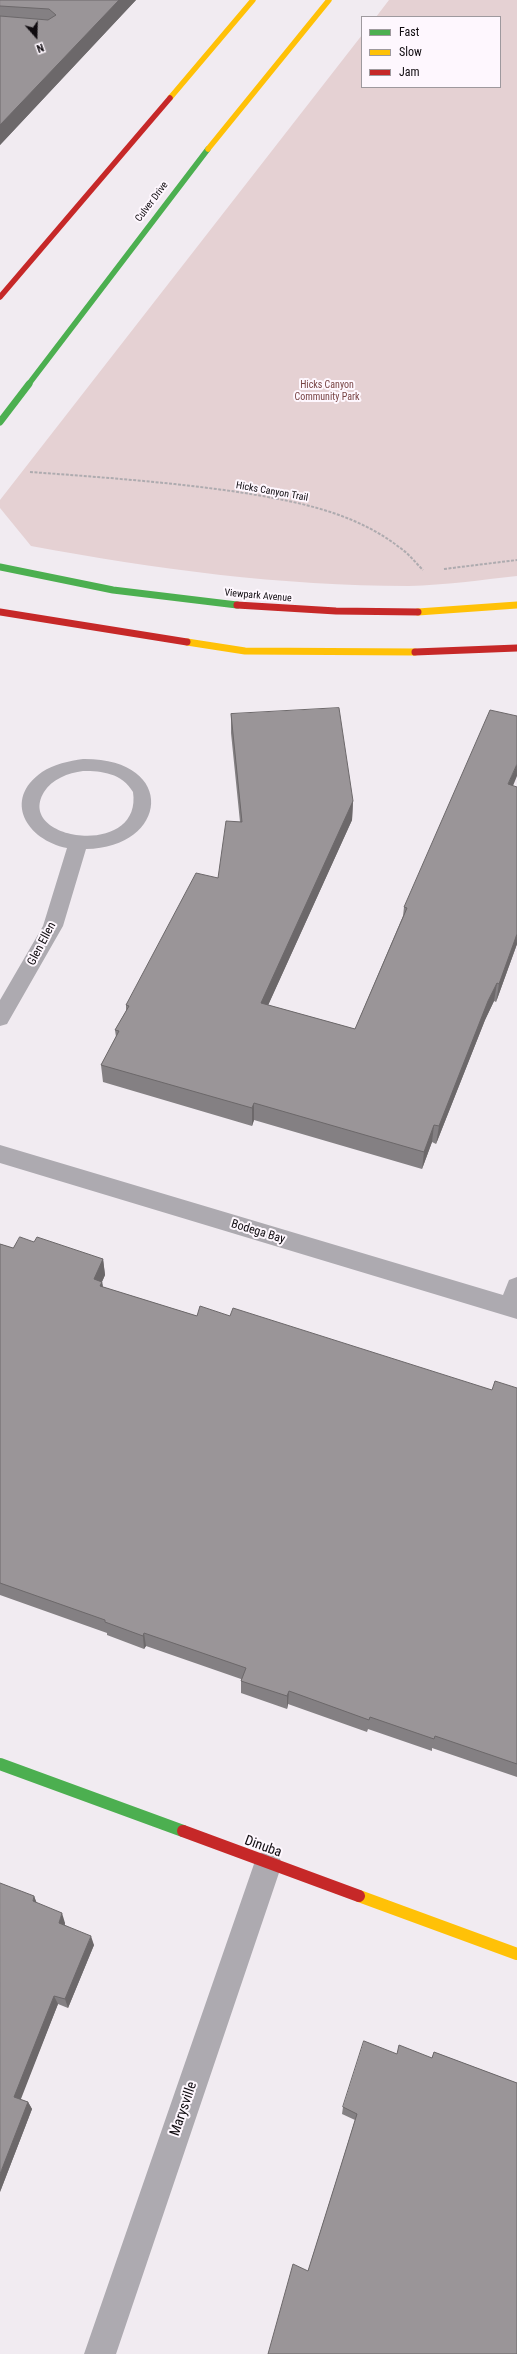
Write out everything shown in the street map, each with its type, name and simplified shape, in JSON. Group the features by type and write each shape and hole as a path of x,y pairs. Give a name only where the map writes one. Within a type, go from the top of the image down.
{"main road":[{"path":"0,297 253,0"},
{"name":"Culver Drive","path":"0,422 180,185 329,0"},
{"name":"Viewpark Avenue","path":"0,567 50,580 175,599 311,612 394,613 517,605"},
{"path":"0,612 136,635 245,651 377,653 517,648"},
{"name":"Dinuba","path":"0,1764 268,1864 517,1954"}],"street":[{"path":"83,765 107,766 127,774 140,786 144,802 138,819 124,832 102,841 78,842 55,838 38,827 30,812 31,795 42,780 60,770 83,765"},
{"name":"Glen Ellen","path":"0,1018 53,926 78,842"},
{"name":"Bodega Bay","path":"0,1154 515,1301"},
{"name":"Marysville","path":"100,2354 268,1864"}],"path":[{"name":"Hicks Canyon Trail","path":"30,472 184,484 299,502 342,516 374,531 400,547 421,570 428,570"},
{"path":"442,569 517,560"}],"green space":[{"name":"Hicks Canyon Community Park","path":"389,0 517,0 517,576 409,586 313,583 218,575 171,569 31,546 0,508 0,500 361,36 361,88 501,88 501,16 377,16"}],"building":[{"path":"0,0 119,0 0,125 0,16 48,20 56,15 49,9 0,6"},
{"path":"339,708 353,801 261,1003 355,1029 407,908 404,907 490,710 517,716 517,764 508,784 517,787 517,934 499,984 497,983 488,1001 439,1126 434,1125 424,1152 254,1103 252,1108 101,1065 119,1031 115,1030 129,1006 126,1005 196,873 218,878 226,821 242,822 231,714"},
{"path":"20,1237 34,1242 37,1237 103,1259 94,1279 102,1282 100,1286 197,1316 200,1306 230,1316 233,1308 492,1390 495,1381 517,1388 517,1764 435,1736 434,1739 370,1717 369,1720 289,1691 287,1696 241,1681 246,1668 144,1633 143,1636 105,1622 105,1620 0,1583 0,1244 13,1248"},
{"path":"0,1883 34,1896 33,1901 62,1913 59,1923 91,1936 65,1999 54,1996 14,2097 28,2102 0,2174"},
{"path":"364,2041 397,2054 399,2045 432,2058 434,2052 517,2083 517,2354 268,2354 293,2264 308,2271 357,2114 343,2107"}],"traffic: fast":[{"path":"0,422 208,149"},
{"path":"0,567 113,590 237,605"},
{"path":"0,1764 183,1831"}],"traffic: slow":[{"path":"170,98 253,0"},
{"path":"208,149 329,0"},
{"path":"418,612 517,605"},
{"path":"187,642 245,651 415,652"},
{"path":"359,1896 517,1954"}],"traffic: jam":[{"path":"0,297 170,98"},
{"path":"237,605 336,611 418,612"},
{"path":"0,612 187,642"},
{"path":"415,652 517,648"},
{"path":"183,1831 359,1896"}]}
